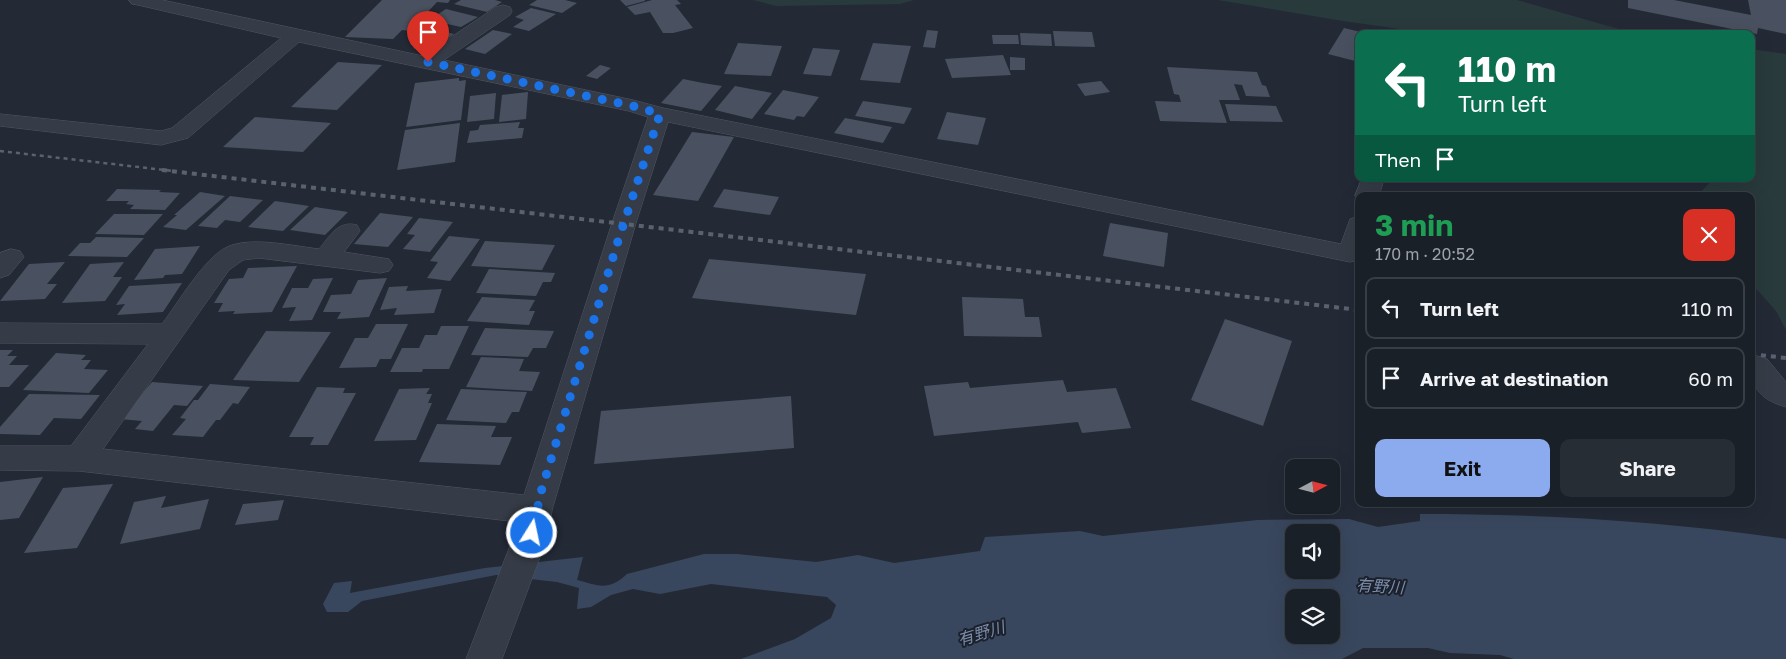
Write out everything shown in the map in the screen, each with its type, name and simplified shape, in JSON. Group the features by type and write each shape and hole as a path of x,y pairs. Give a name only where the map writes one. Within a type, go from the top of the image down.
{"street":[{"path":"138,0 294,36 428,62 633,106 660,114 1355,255"},
{"path":"428,62 498,19"},
{"path":"0,120 161,138 180,133 294,36"},
{"path":"484,659 534,522 624,224 660,114"},
{"path":"326,257 348,231"},
{"path":"79,459 220,264 236,253 259,250 380,265"},
{"path":"0,333 170,334"},
{"path":"1757,366 1772,388 1786,396"},
{"path":"0,458 79,459 534,522"}],"shaded area":[{"path":"753,0 914,0 900,4 776,6"},
{"path":"1218,0 1517,0 1622,30 1407,30"},
{"path":"1755,50 1786,54 1786,330 1776,311 1755,287 1755,192 1701,192 1710,182 1755,182"}],"water":[{"name":"有野川","path":"1420,514 1512,515 1649,523 1786,539 1786,659 1514,659 1500,655 1450,653 1428,648 1363,648 1342,659 741,659 795,639 831,618 836,605 827,597 711,584 660,594 633,589 611,595 591,607 577,609 579,588 557,582 496,575 362,601 348,612 327,612 323,604 334,583 352,581 350,593 485,568 583,557 577,580 604,586 615,583 627,574 704,554 737,554 816,562 858,555 894,563 980,551 985,537 1080,531 1103,536 1258,520 1349,519 1378,527 1420,521"}],"building":[{"path":"382,0 450,0 448,3 437,2 410,31 402,30 393,39 345,37"},
{"path":"461,0 495,0 502,2 487,12 454,4"},
{"path":"537,0 565,0 577,3 562,13 529,5"},
{"path":"620,0 645,0 645,1 626,6"},
{"path":"652,0 677,0 681,4 675,5 693,28 673,33 663,33 650,12 635,15 627,7"},
{"path":"1628,0 1674,0 1751,15 1748,0 1786,0 1786,34 1758,28 1757,34 1755,34 1755,30 1737,30 1628,8"},
{"path":"531,8 556,14 529,31 513,27 524,20 515,17"},
{"path":"446,9 478,17 461,27 429,20"},
{"path":"425,27 454,34 431,50 424,51 413,48 415,46 410,44 416,40 408,38"},
{"path":"1344,28 1355,31 1355,61 1328,54"},
{"path":"493,30 512,34 485,54 465,49"},
{"path":"927,30 938,31 935,48 923,47"},
{"path":"1053,31 1092,32 1095,47 1055,46"},
{"path":"1020,33 1051,34 1052,46 1021,45"},
{"path":"992,35 1018,35 1019,44 993,44"},
{"path":"738,43 782,46 771,76 724,74"},
{"path":"873,43 911,46 900,83 860,80"},
{"path":"813,48 840,50 831,76 803,74"},
{"path":"1003,55 1011,75 952,78 945,59"},
{"path":"1010,57 1025,58 1025,70 1010,70"},
{"path":"338,62 382,65 337,110 291,107"},
{"path":"600,65 611,68 597,79 586,76"},
{"path":"1167,67 1257,72 1262,85 1266,86 1270,97 1246,96 1242,85 1234,84 1240,100 1219,100 1227,123 1160,121 1155,101 1181,102 1179,95 1174,94"},
{"path":"459,78 459,81 466,80 461,120 406,127 415,83"},
{"path":"683,79 722,86 701,111 661,103"},
{"path":"1101,81 1110,92 1085,96 1077,84"},
{"path":"735,86 772,93 752,119 715,110"},
{"path":"783,90 819,97 804,117 797,116 794,120 764,114"},
{"path":"528,92 526,119 499,122 502,95"},
{"path":"496,93 494,119 467,122 470,96"},
{"path":"863,101 912,108 904,124 855,116"},
{"path":"1225,104 1276,106 1283,122 1230,121"},
{"path":"947,112 986,118 978,145 937,139"},
{"path":"255,117 331,123 303,152 223,147"},
{"path":"845,118 892,127 883,143 834,133"},
{"path":"520,122 518,128 524,128 522,138 467,143 470,131 478,130 480,125"},
{"path":"460,123 455,162 397,170 405,130"},
{"path":"692,132 734,137 698,201 653,195"},
{"path":"117,189 161,190 159,192 180,193 165,210 130,209 134,205 126,204 129,201 106,201"},
{"path":"724,189 779,197 770,215 713,207"},
{"path":"200,192 225,196 186,230 163,227 177,215 174,215"},
{"path":"230,196 263,200 240,222 225,220 217,228 198,226"},
{"path":"275,201 309,206 283,231 248,227"},
{"path":"315,207 348,212 325,235 290,230"},
{"path":"380,213 413,217 388,247 354,244"},
{"path":"114,214 163,214 144,235 95,234"},
{"path":"419,218 453,222 430,252 403,249 415,235 407,234"},
{"path":"1110,223 1168,233 1164,267 1103,256"},
{"path":"449,236 480,239 450,281 427,278 438,262 430,261"},
{"path":"96,237 144,238 127,257 68,256 80,243 90,243"},
{"path":"485,241 555,245 542,270 471,266"},
{"path":"200,246 182,274 165,275 163,278 134,280 155,249"},
{"path":"709,259 866,274 856,315 692,298"},
{"path":"65,262 47,284 57,284 45,299 0,301 29,264"},
{"path":"124,262 113,277 122,277 105,301 62,303 90,264"},
{"path":"297,266 272,312 233,314 235,311 218,312 223,303 214,303 229,279 243,278 248,268"},
{"path":"489,269 555,273 551,282 543,282 536,296 476,293"},
{"path":"333,278 312,320 289,321 296,307 282,308 292,288 308,288 313,279"},
{"path":"387,278 369,317 337,319 341,312 323,312 331,295 351,294 358,280"},
{"path":"182,283 163,312 117,315 125,304 116,305 129,286"},
{"path":"408,286 406,291 442,289 434,313 394,315 397,308 380,310 389,287"},
{"path":"482,297 535,300 529,311 535,311 529,325 467,321"},
{"path":"962,297 1023,299 1025,317 1039,317 1042,337 964,336"},
{"path":"1225,319 1292,341 1263,426 1191,400"},
{"path":"376,324 408,324 391,359 380,359 376,367 339,368 355,338 368,338"},
{"path":"441,326 469,326 449,369 423,369 422,372 390,372 402,348 419,348 425,335 437,335"},
{"path":"485,328 554,331 546,348 533,348 528,357 471,355"},
{"path":"266,331 331,332 299,382 233,380"},
{"path":"0,350 13,350 7,356 17,356 9,365 29,365 9,387 0,387"},
{"path":"56,353 86,355 81,360 91,360 84,369 108,370 89,393 23,390"},
{"path":"481,357 524,359 519,371 540,372 532,391 466,387"},
{"path":"1063,380 1067,392 1116,388 1131,428 1082,433 1078,422 934,436 924,386 968,382 970,388"},
{"path":"152,382 203,386 187,406 174,405 153,431 135,429 142,421 120,419"},
{"path":"210,384 250,387 238,404 233,403 203,437 172,435 186,419 180,418 194,400 198,400"},
{"path":"317,387 345,388 343,393 356,393 328,445 310,445 314,437 289,437"},
{"path":"430,388 426,394 432,394 428,403 432,403 416,440 374,441 399,389"},
{"path":"461,389 527,392 519,412 512,412 506,423 446,420"},
{"path":"29,394 100,395 81,419 54,418 40,435 0,434 0,427"},
{"path":"791,396 794,448 594,464 601,411"},
{"path":"437,424 496,426 491,437 512,437 500,465 419,462"},
{"path":"43,477 19,518 0,520 0,482"},
{"path":"113,484 77,548 24,553 63,488"},
{"path":"166,496 161,508 209,499 200,529 120,544 134,502"},
{"path":"284,500 278,520 235,525 243,504"}],"railway":[{"path":"0,151 173,171"},
{"path":"162,170 1355,310"},
{"path":"1755,354 1786,358"}],"route":[{"path":"428,62 633,106 660,114 618,241 541,492 532,533"}]}
